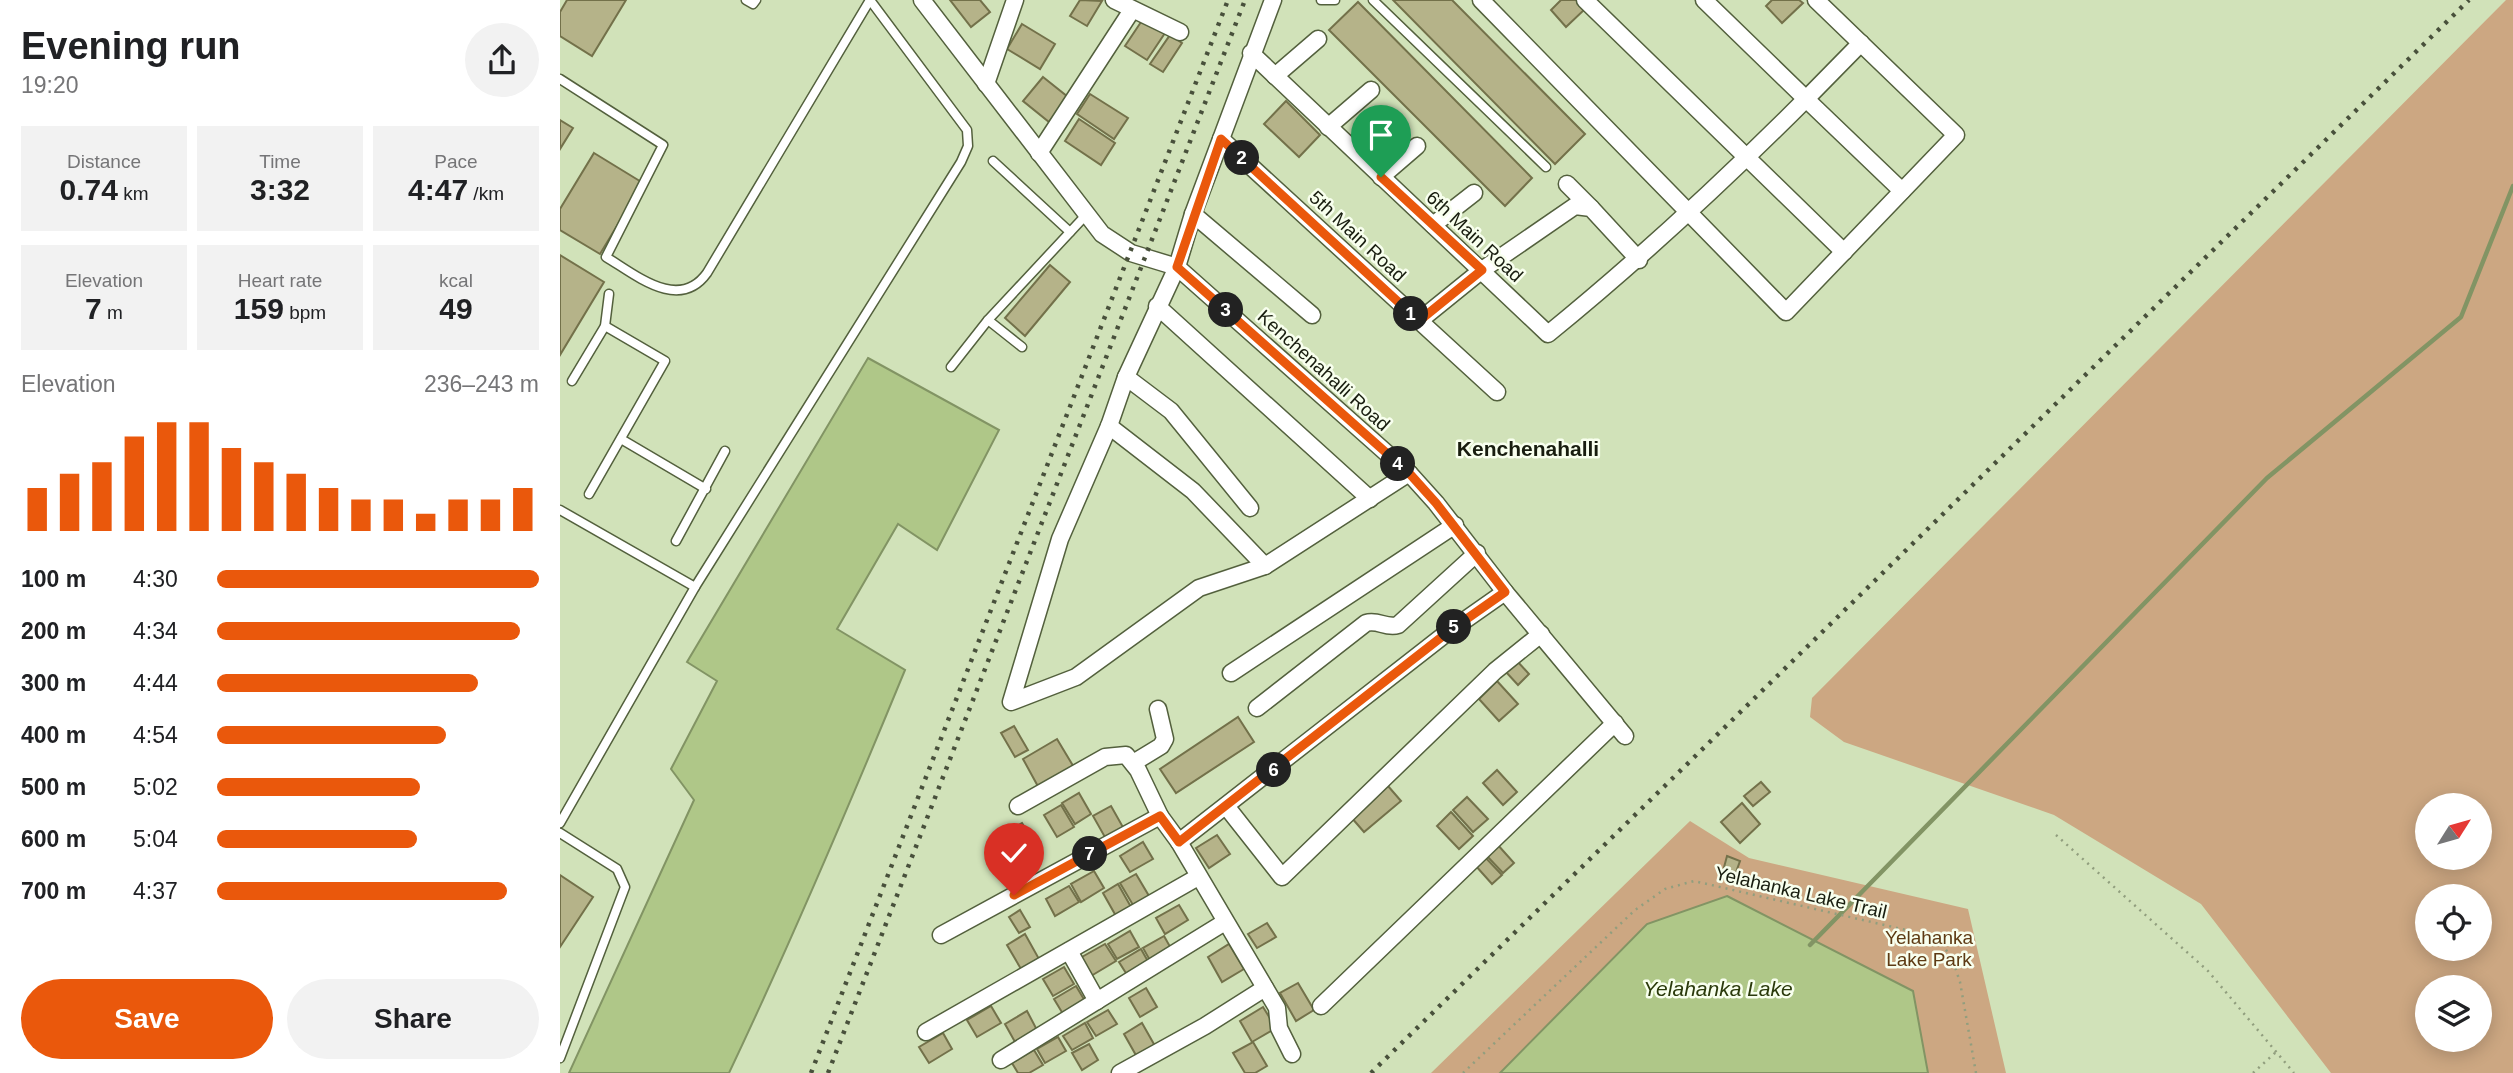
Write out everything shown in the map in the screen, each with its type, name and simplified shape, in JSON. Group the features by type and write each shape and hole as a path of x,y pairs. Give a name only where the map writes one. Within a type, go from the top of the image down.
{"street":[{"name":"Kenchenahalli Road","path":"922,0 1102,234 1131,253 1177,267 1409,473 1455,525 1505,592 1620,730 1321,1006"},
{"path":"986,84 1015,0"},
{"path":"1114,0 1180,32"},
{"path":"1273,0 1251,53 1177,267 1126,377 1109,426 1060,539 1011,702 1076,677 1199,588 1265,566 1409,473"},
{"path":"1480,0 1691,212 1786,312 1956,135 1816,0"},
{"path":"1585,0 1749,156 1843,252"},
{"path":"1704,0 1902,191"},
{"path":"1039,153 1132,9"},
{"path":"1275,76 1318,39"},
{"path":"1567,184 1639,260 1749,156 1861,43"},
{"name":"6th Main Road","path":"1251,53 1548,334 1639,260"},
{"path":"1328,127 1371,90"},
{"name":"5th Main Road","path":"1221,139 1497,392"},
{"path":"1381,177 1417,146"},
{"path":"1433,225 1474,193"},
{"path":"1419,321 1482,270 1575,206 1591,208"},
{"path":"1194,214 1312,315"},
{"path":"1157,306 1370,499"},
{"path":"1126,377 1171,411 1250,508"},
{"path":"1109,426 1194,491 1265,566"},
{"path":"1231,673 1455,525"},
{"path":"1257,708 1366,623 1373,621 1392,627 1398,625 1477,553"},
{"path":"1179,842 1448,632 1505,592"},
{"path":"1226,806 1282,877 1495,671 1541,634"},
{"path":"1133,763 1161,746 1166,739 1158,709"},
{"path":"1018,806 1105,757 1126,755 1265,988 1276,1008 1279,1028 1292,1054"},
{"path":"941,935 1160,816"},
{"path":"926,1032 1199,877"},
{"path":"1001,1060 1225,922"},
{"path":"1069,951 1097,1001"},
{"path":"1120,1073 1205,1026 1265,988"}],"lane":[{"path":"746,0 753,5 756,0"},
{"path":"560,79 663,145 606,257 663,290 685,290 698,284 707,273 870,0 967,130 968,146 695,587 560,823"},
{"path":"1321,0 1335,0"},
{"path":"1373,0 1546,167"},
{"path":"993,161 1070,232"},
{"path":"951,368 988,320 1086,215"},
{"path":"572,381 605,326 609,294"},
{"path":"988,320 1022,347"},
{"path":"589,494 665,361 605,326"},
{"path":"621,439 706,489"},
{"path":"676,541 724,451"},
{"path":"560,510 695,587"},
{"path":"560,832 617,869 625,887 560,1058"}],"path":[{"path":"2056,835 2208,971 2294,1073"},
{"name":"Yelahanka Lake Trail","path":"1463,1073 1635,910 1665,889 1693,881 1906,930 1941,943 1952,958 1960,982 1976,1073"},
{"path":"2253,1073 2276,1052"}],"green space":[{"path":"2506,0 2513,0 2513,1073 2331,1073 2201,904 2054,815 1844,742 1810,717 1812,698"},
{"name":"Yelahanka Lake Park","path":"1690,821 1749,858 1968,909 2006,1073 1928,1073 1913,991 1647,924 1500,1073 1431,1073"}],"water":[{"path":"868,358 999,430 937,550 898,524 837,629 905,670 863,772 729,1073 569,1073 694,800 671,769 717,681 687,662"},
{"name":"Yelahanka Lake","path":"1727,896 1913,991 1928,1073 1500,1073 1647,924"}],"building":[{"path":"567,0 626,0 592,56 560,36 560,12"},
{"path":"950,0 980,0 990,12 971,27"},
{"path":"1080,0 1102,1 1087,26 1070,16"},
{"path":"1393,0 1452,0 1585,134 1555,164"},
{"path":"1561,0 1577,0 1585,9 1566,27 1551,10"},
{"path":"1772,0 1799,0 1803,3 1782,23 1766,6"},
{"path":"1358,2 1532,178 1505,206 1329,30"},
{"path":"1143,19 1165,33 1147,60 1125,46"},
{"path":"1022,24 1055,44 1040,69 1007,49"},
{"path":"1170,35 1182,43 1163,72 1150,64"},
{"path":"1043,77 1068,97 1049,122 1023,101"},
{"path":"1090,94 1128,118 1114,139 1077,114"},
{"path":"1286,101 1320,135 1299,157 1264,124"},
{"path":"1079,119 1115,143 1101,165 1065,141"},
{"path":"560,120 573,128 560,149"},
{"path":"594,153 643,183 600,254 560,230 560,209"},
{"path":"560,255 604,282 560,355"},
{"path":"1050,265 1070,282 1025,336 1005,318"},
{"path":"1517,661 1529,674 1518,685 1506,672"},
{"path":"1497,681 1518,704 1499,721 1479,699"},
{"path":"1238,717 1254,742 1176,793 1160,769"},
{"path":"1014,726 1028,750 1015,757 1001,733"},
{"path":"1057,739 1075,769 1040,790 1023,759"},
{"path":"1497,770 1517,792 1503,805 1483,783"},
{"path":"1761,782 1770,792 1753,806 1744,796"},
{"path":"1388,786 1401,801 1364,832 1351,817"},
{"path":"1079,793 1091,814 1075,824 1062,803"},
{"path":"1467,797 1488,819 1473,832 1453,810"},
{"path":"1742,803 1760,824 1740,843 1721,822"},
{"path":"1061,805 1074,827 1057,837 1044,815"},
{"path":"1111,806 1124,829 1106,839 1093,816"},
{"path":"1451,812 1473,836 1459,849 1437,826"},
{"path":"1022,823 1036,846 1019,856 1005,833"},
{"path":"1217,835 1230,854 1209,868 1196,848"},
{"path":"1143,842 1153,859 1130,872 1120,856"},
{"path":"1497,844 1514,863 1503,873 1486,855"},
{"path":"1484,856 1502,875 1492,884 1475,865"},
{"path":"1727,856 1740,861 1735,875 1723,871"},
{"path":"1094,871 1104,888 1081,902 1071,884"},
{"path":"1136,874 1149,896 1133,905 1120,883"},
{"path":"560,875 593,897 560,947"},
{"path":"1118,884 1131,907 1116,916 1103,893"},
{"path":"1069,886 1079,902 1055,916 1046,899"},
{"path":"1179,905 1188,920 1165,934 1156,918"},
{"path":"1020,910 1030,927 1019,933 1009,917"},
{"path":"1267,923 1276,937 1257,948 1248,934"},
{"path":"1130,931 1139,947 1117,959 1108,944"},
{"path":"1025,934 1039,959 1021,969 1007,945"},
{"path":"1164,936 1173,952 1152,964 1143,948"},
{"path":"1105,944 1116,961 1091,976 1080,958"},
{"path":"1229,944 1244,969 1222,982 1208,957"},
{"path":"1141,949 1150,965 1129,978 1119,962"},
{"path":"1064,967 1074,984 1053,996 1043,979"},
{"path":"1298,983 1314,1010 1296,1021 1280,993"},
{"path":"1076,986 1085,1001 1063,1014 1054,999"},
{"path":"1146,988 1157,1007 1140,1017 1129,998"},
{"path":"991,1006 1001,1023 977,1037 967,1020"},
{"path":"1263,1007 1276,1028 1252,1042 1240,1021"},
{"path":"1108,1010 1117,1024 1096,1036 1087,1022"},
{"path":"1027,1011 1037,1030 1015,1042 1005,1024"},
{"path":"1085,1023 1093,1038 1072,1050 1063,1036"},
{"path":"1142,1023 1155,1046 1137,1057 1124,1034"},
{"path":"943,1033 952,1049 929,1063 919,1047"},
{"path":"1058,1037 1066,1051 1045,1063 1037,1049"},
{"path":"1253,1042 1267,1066 1255,1073 1245,1073 1233,1053"},
{"path":"1089,1044 1098,1060 1082,1070 1072,1053"},
{"path":"1034,1050 1043,1065 1029,1073 1018,1073 1012,1063"}],"waterway":[{"path":"1810,945 2267,478 2461,317 2513,186"}],"railway":[{"path":"811,1073 1228,0"},
{"path":"828,1073 1245,0"},
{"path":"1371,1073 2469,0"}],"district":[{"name":"Kenchenahalli","path":"1528,449"}],"route":[{"path":"1014,895 1160,816 1179,842 1448,632 1505,592 1477,553 1409,473 1177,267 1221,139 1419,321 1482,270 1381,177"}]}
